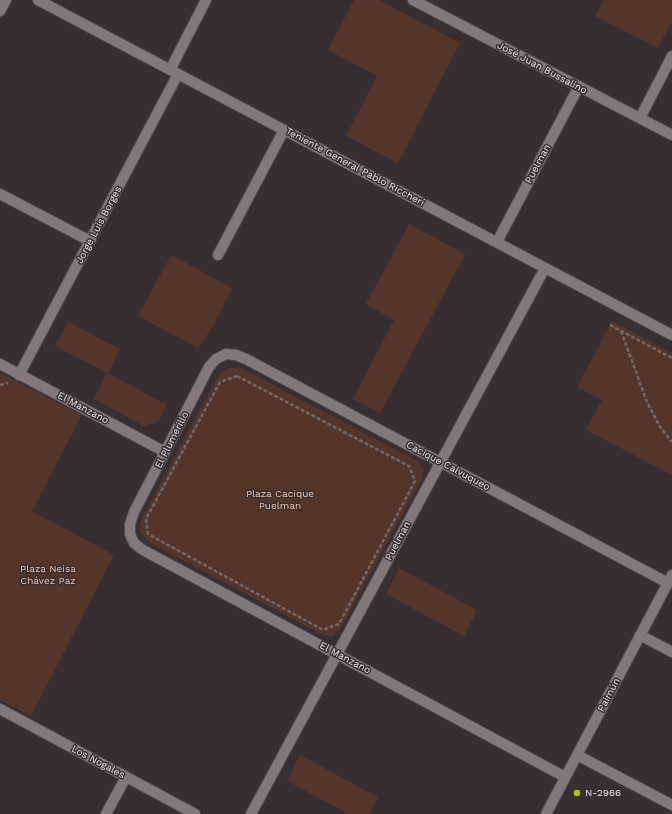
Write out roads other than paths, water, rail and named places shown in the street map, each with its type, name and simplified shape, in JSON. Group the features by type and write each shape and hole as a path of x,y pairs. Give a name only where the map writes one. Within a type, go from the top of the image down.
{"street":[{"path":"0,11 6,0"},
{"name":"Teniente General Pablo Riccheri","path":"38,0 672,335"},
{"name":"Jorge Luis Borges","path":"19,375 90,242 174,72 206,0"},
{"name":"José Juan Bussalino","path":"413,0 672,135"},
{"path":"640,118 672,56"},
{"name":"Puelman","path":"497,242 579,86"},
{"path":"218,255 284,130"},
{"path":"0,194 90,242"},
{"name":"Puelman","path":"251,814 545,268"},
{"name":"Cacique Calvuqueo","path":"226,354 236,355 246,359 440,462 670,579"},
{"name":"El Plumerillo","path":"130,534 130,524 134,512 209,367 216,359 226,354"},
{"name":"El Manzano","path":"0,364 165,452"},
{"name":"El Manzano","path":"130,534 134,543 143,550 565,777"},
{"name":"Paimún","path":"546,814 670,579"},
{"path":"640,635 672,652"},
{"name":"Los Nogales","path":"0,709 195,814"},
{"path":"577,755 672,805"},
{"path":"106,814 126,777"}],"place":[{"name":"N-2966","path":"577,793"}],"park label":[{"name":"Plaza Cacique Puelman","path":"280,500"},
{"name":"Plaza Neisa Chávez Paz","path":"48,574"}]}
